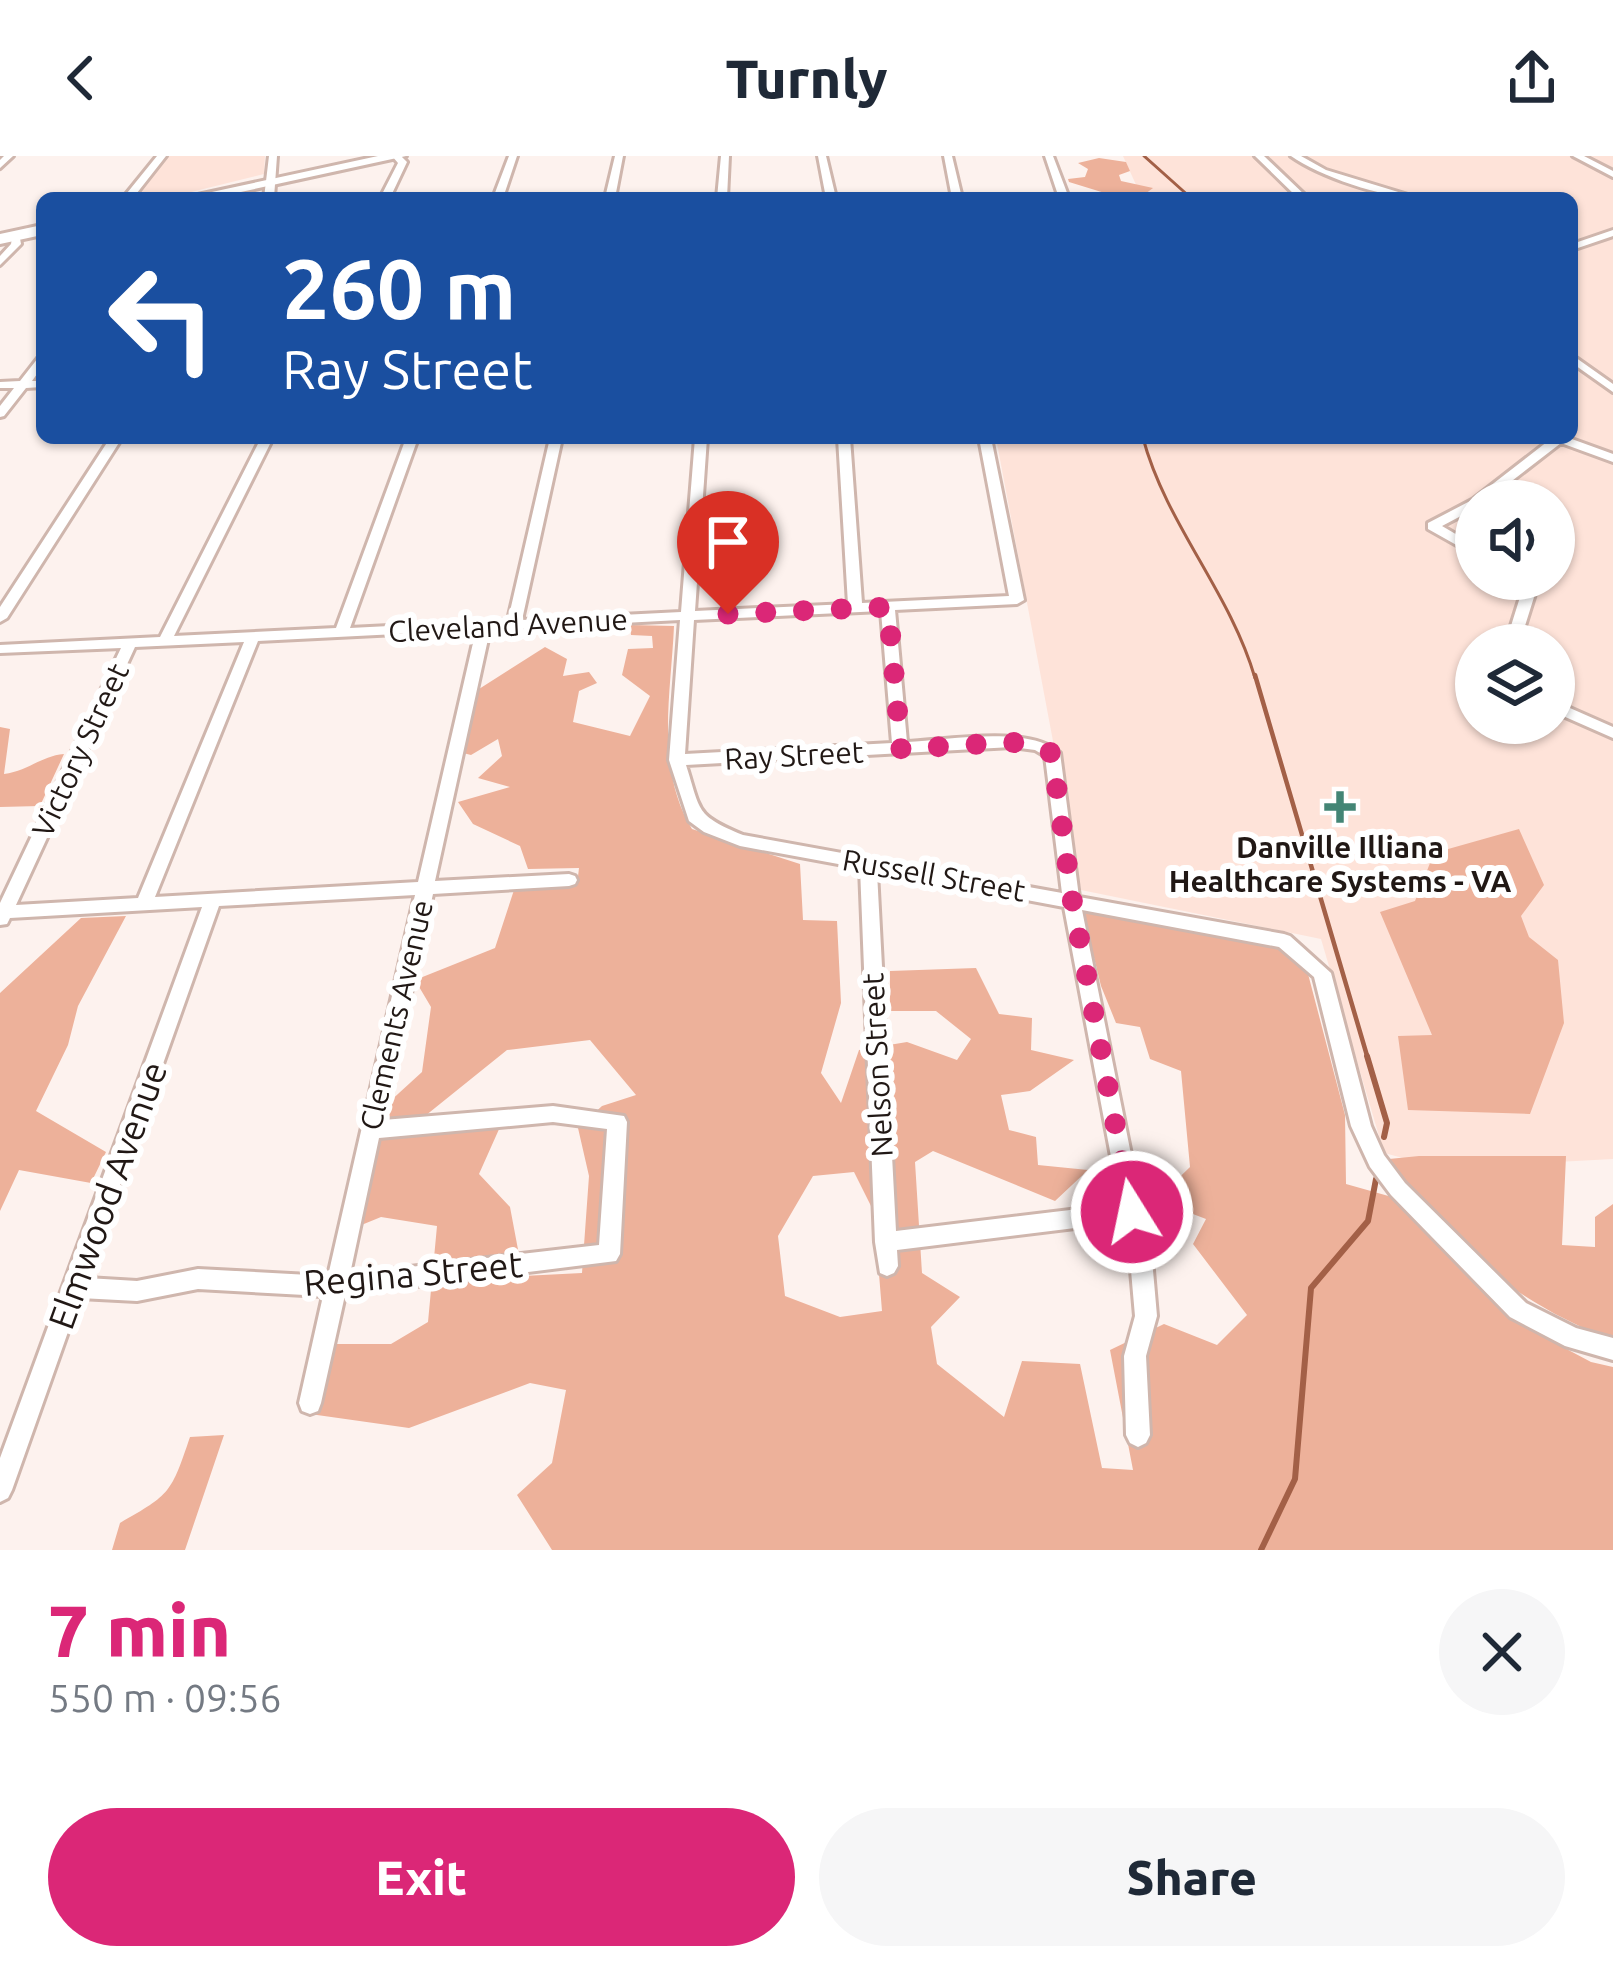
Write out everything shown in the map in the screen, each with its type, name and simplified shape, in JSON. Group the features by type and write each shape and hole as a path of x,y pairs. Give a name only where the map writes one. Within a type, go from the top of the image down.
{"main road":[{"path":"212,192 272,175 397,156"}],"street":[{"path":"0,165 9,156"},
{"path":"133,192 162,156"},
{"path":"388,192 403,162 397,156"},
{"path":"500,192 513,156"},
{"path":"611,192 619,156"},
{"path":"722,192 725,156"},
{"path":"822,156 830,192"},
{"path":"948,156 956,192"},
{"path":"1049,156 1062,192"},
{"path":"1259,156 1297,192"},
{"path":"1295,156 1323,172 1392,192"},
{"path":"1577,156 1613,174"},
{"path":"1373,192 1378,188"},
{"path":"1578,245 1613,233"},
{"path":"0,262 16,244 8,237"},
{"path":"1578,363 1613,389"},
{"path":"0,414 36,368"},
{"path":"0,385 36,384"},
{"path":"0,617 112,444"},
{"path":"165,641 264,444"},
{"path":"341,633 410,444"},
{"path":"514,625 555,444"},
{"path":"677,760 700,444"},
{"path":"844,444 855,608"},
{"name":"Cleveland Avenue","path":"0,649 1017,600 986,444"},
{"path":"1505,480 1551,444"},
{"path":"1575,444 1613,458"},
{"path":"1455,514 1432,526 1455,540"},
{"path":"888,607 901,749"},
{"name":"Clements Avenue","path":"310,1403 484,626"},
{"path":"144,903 253,637"},
{"name":"Victory Street","path":"1,915 130,643"},
{"path":"1575,716 1613,733"},
{"name":"Ray Street","path":"677,760 1012,742 1052,753 1072,899"},
{"name":"Russell Street","path":"677,760 695,817 710,829 740,840 1284,941 1322,974 1361,1126 1377,1161 1399,1189 1519,1310 1574,1338 1613,1349"},
{"name":"Nelson Street","path":"868,863 887,1266"},
{"path":"1,915 569,880"},
{"name":"Elmwood Avenue","path":"0,1490 213,899"},
{"path":"1072,899 1132,1212 1146,1316 1135,1356 1138,1435"},
{"name":"Regina Street","path":"73,1287 137,1291 198,1279 334,1286 609,1254 617,1122 553,1114 370,1130"},
{"path":"885,1242 1132,1212"}],"shaded area":[{"path":"168,156 265,156 264,174 191,192 140,192"},
{"name":"Danville Illiana Healthcare Systems - VA","path":"1123,156 1613,156 1613,1159 1441,1168 1384,1153 1321,939 1081,890 997,444 1578,444 1578,192 1139,192"},
{"path":"1099,158 1126,162 1130,171 1119,175 1121,181 1153,188 1102,192 1069,182 1085,177 1088,169 1078,163"},
{"path":"630,625 674,626 669,756 680,806 692,829 800,864 803,920 837,921 841,1003 821,1073 841,1103 859,1050 907,1042 957,1060 971,1039 936,1011 890,1011 890,971 976,968 999,1014 1032,1018 1031,1050 1074,1060 1030,1091 1001,1095 1009,1130 1036,1137 1038,1165 1088,1170 1055,1201 933,1151 915,1162 922,1273 960,1297 931,1327 937,1364 1004,1417 1022,1361 1080,1364 1102,1468 1133,1470 1110,1350 1164,1324 1217,1345 1247,1315 1193,1244 1206,1219 1156,1200 1190,1167 1181,1071 1150,1059 1140,1027 1116,1023 1101,986 1082,909 1193,926 1277,947 1307,970 1345,1115 1346,1184 1392,1197 1508,1318 1591,1362 1613,1367 1613,1550 552,1550 517,1495 552,1463 566,1390 530,1383 409,1428 310,1414 330,1344 391,1344 428,1322 437,1226 381,1217 359,1226 387,1104 422,1072 431,1007 415,980 495,948 514,890 577,885 579,868 528,869 520,846 473,824 458,802 510,787 478,778 502,756 498,739 471,755 463,753 479,689 545,647 567,659 563,676 589,672 597,683 579,691 573,722 630,736 650,696 622,675 628,649 653,648 652,636 631,635","holes":["590,1040 636,1095 602,1106 578,1128 589,1176 582,1273 523,1276 510,1207 479,1174 500,1127 432,1134 425,1116 507,1050","854,1172 874,1212 882,1311 840,1317 785,1296 778,1236 813,1176"]},
{"path":"0,727 10,729 4,774 64,754 40,806 0,807"},
{"path":"1519,829 1544,885 1521,916 1529,937 1558,960 1564,1023 1530,1114 1408,1110 1398,1036 1432,1035 1380,912 1415,901 1434,853"},
{"path":"126,916 78,1006 68,1045 36,1111 106,1152 91,1183 19,1170 0,1211 0,993 81,918"},
{"path":"1566,1156 1562,1245 1595,1247 1595,1217 1613,1204 1613,1335 1608,1338 1544,1308 1457,1243 1389,1159"},
{"path":"224,1435 185,1550 112,1550 120,1523 167,1490 190,1437"}],"waterway":[{"path":"1144,156 1184,192"},
{"path":"1145,444 1167,500 1230,616 1255,678"},
{"path":"1255,675 1368,1059"},
{"path":"1367,1056 1387,1123 1384,1137"},
{"path":"1261,1550 1295,1479 1311,1288 1368,1221 1376,1179"}],"place":[{"name":"Danville Illiana Healthcare Systems - VA","path":"1340,807"}],"route":[{"path":"728,614 888,607 901,749 1012,742 1052,753 1072,899 1132,1212"}]}
